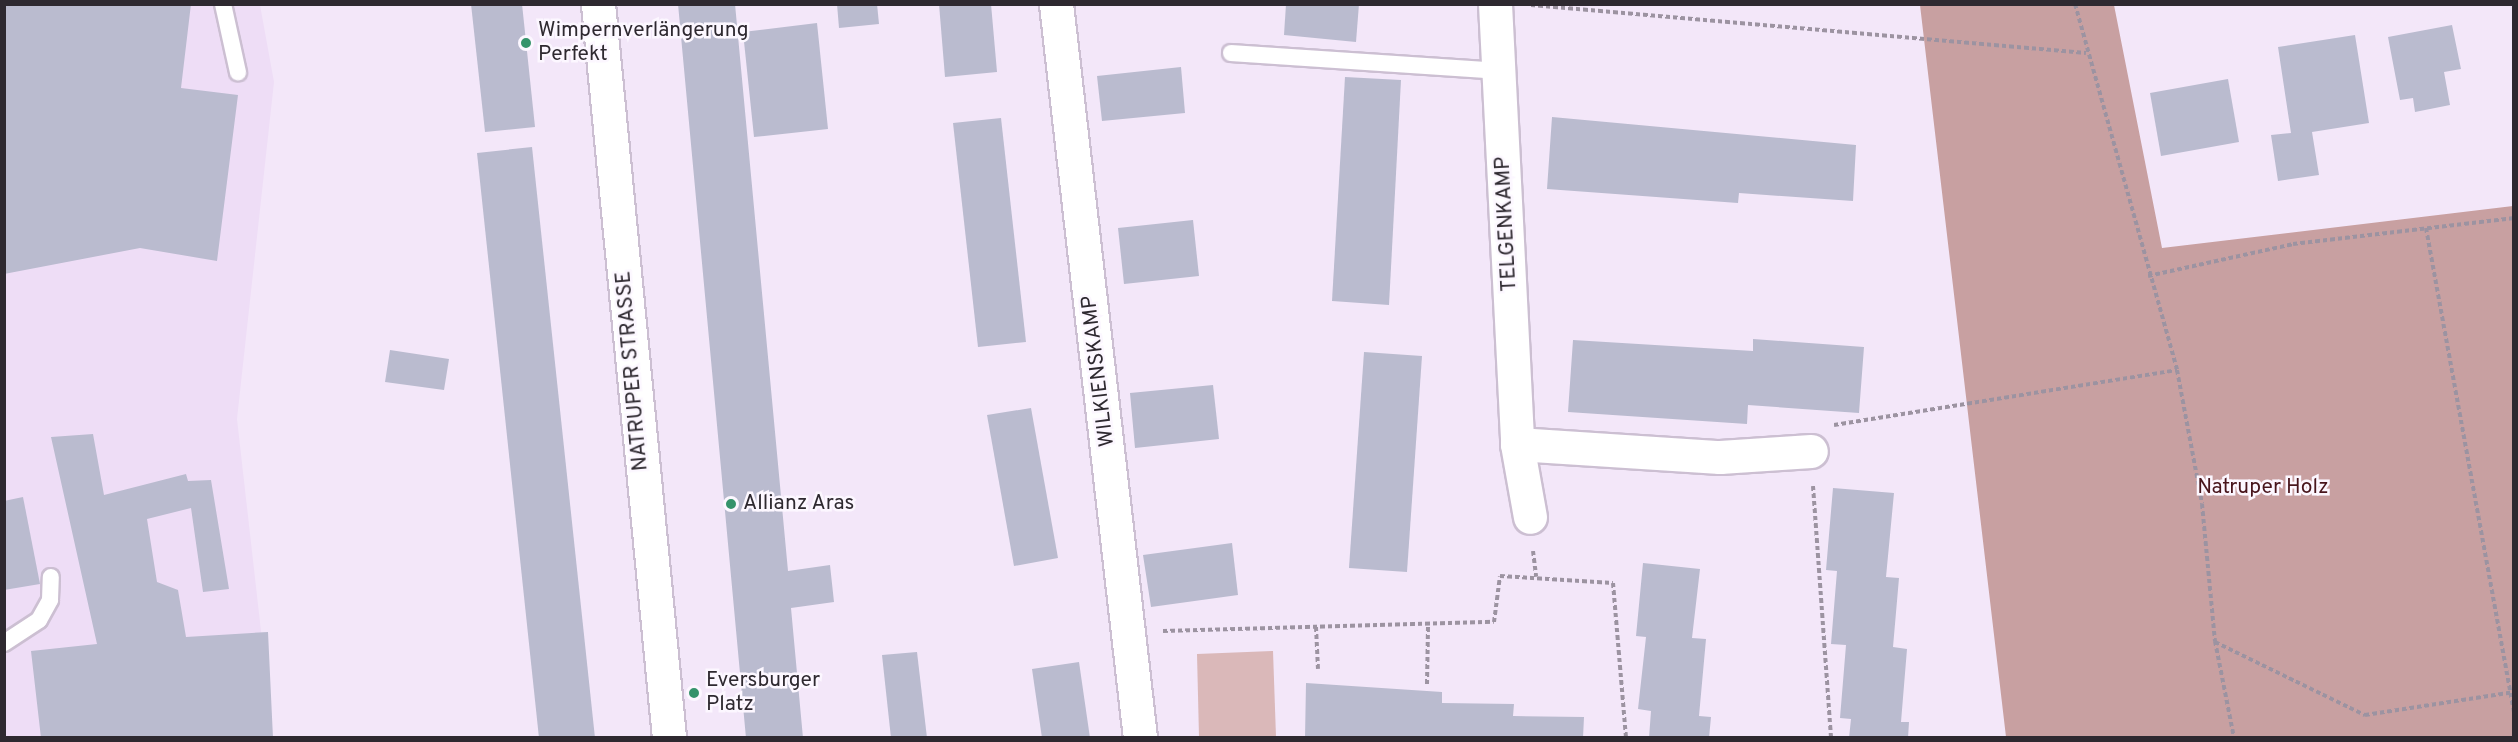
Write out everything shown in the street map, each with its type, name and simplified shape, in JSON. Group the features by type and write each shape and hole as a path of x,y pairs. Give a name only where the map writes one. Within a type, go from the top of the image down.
{"street":[{"name":"NATRUPER STRASSE","path":"598,4 669,738"},
{"name":"WILKIENSKAMP","path":"1056,4 1140,738"},
{"name":"TELGENKAMP","path":"1495,4 1517,444 1530,516"},
{"path":"1517,444 1720,457 1811,451"}],"lane":[{"path":"223,4 238,72"},
{"path":"1231,53 1500,70"},
{"path":"4,643 39,620 50,600 51,578"}],"path":[{"path":"1527,4 2086,53"},
{"path":"2075,4 2086,53 2148,276 2177,370 2202,504 2215,641 2234,738"},
{"path":"2148,276 2293,244 2514,218"},
{"path":"2426,228 2514,712"},
{"path":"1831,738 1811,451 1817,428 2177,370"},
{"path":"1129,632 1494,622 1500,576 1614,584 1626,738"},
{"path":"1427,684 1428,624"},
{"path":"1316,627 1318,669"},
{"path":"2215,641 2365,715 2512,692"}],"shaded area":[{"path":"4,5 260,5 274,82 237,419 273,737 5,737"},
{"path":"1273,651 1276,737 1199,737 1197,654"}],"green space":[{"name":"Natruper Holz","path":"1920,5 2114,5 2162,248 2513,206 2513,737 2006,737"}],"building":[{"path":"4,4 191,4 181,88 238,95 217,261 140,248 4,274"},
{"path":"471,4 522,4 535,127 485,132"},
{"path":"678,4 735,4 788,571 830,565 834,602 791,608 803,738 746,738"},
{"path":"837,4 877,4 879,24 839,28"},
{"path":"939,4 991,4 997,72 945,77"},
{"path":"1286,4 1359,4 1356,42 1284,35"},
{"path":"817,23 828,129 754,137 743,32"},
{"path":"2452,25 2461,69 2444,72 2450,105 2415,112 2413,98 2400,100 2388,37"},
{"path":"2355,35 2369,123 2312,132 2319,175 2278,181 2271,135 2291,133 2278,47"},
{"path":"1181,67 1185,113 1102,121 1097,76"},
{"path":"1345,77 1401,80 1389,305 1332,301"},
{"path":"2228,79 2239,142 2161,156 2150,93"},
{"path":"1552,117 1856,145 1853,201 1739,193 1738,203 1547,189"},
{"path":"1001,118 1026,342 978,347 953,123"},
{"path":"532,147 595,738 539,738 477,153"},
{"path":"1193,220 1199,276 1124,284 1118,228"},
{"path":"1753,339 1864,347 1859,413 1748,405 1747,424 1568,412 1573,340 1753,351"},
{"path":"390,350 449,359 444,390 385,382"},
{"path":"1364,352 1422,356 1407,572 1349,568"},
{"path":"1213,385 1219,439 1135,448 1130,393"},
{"path":"1031,408 1058,558 1014,566 987,415"},
{"path":"93,434 104,495 186,474 188,481 211,480 229,589 203,592 191,508 147,519 157,582 178,590 186,637 268,632 273,738 41,738 31,651 97,644 51,437"},
{"path":"1833,488 1894,493 1886,577 1899,578 1893,647 1907,649 1901,722 1909,722 1908,738 1849,738 1851,719 1840,718 1846,645 1831,644 1837,571 1826,570"},
{"path":"23,497 40,584 4,590 4,501"},
{"path":"1232,543 1238,595 1151,607 1143,555"},
{"path":"1643,563 1700,569 1692,638 1706,639 1699,716 1711,717 1709,738 1649,738 1651,711 1638,709 1646,637 1636,636"},
{"path":"917,652 927,738 891,738 882,655"},
{"path":"1079,662 1090,738 1042,738 1032,669"},
{"path":"1306,683 1442,692 1442,703 1514,704 1513,716 1584,717 1583,738 1305,738"}],"place":[{"name":"Wimpernverlängerung Perfekt","path":"526,43"},
{"name":"Allianz Aras","path":"731,504"},
{"name":"Eversburger Platz","path":"694,693"}]}
